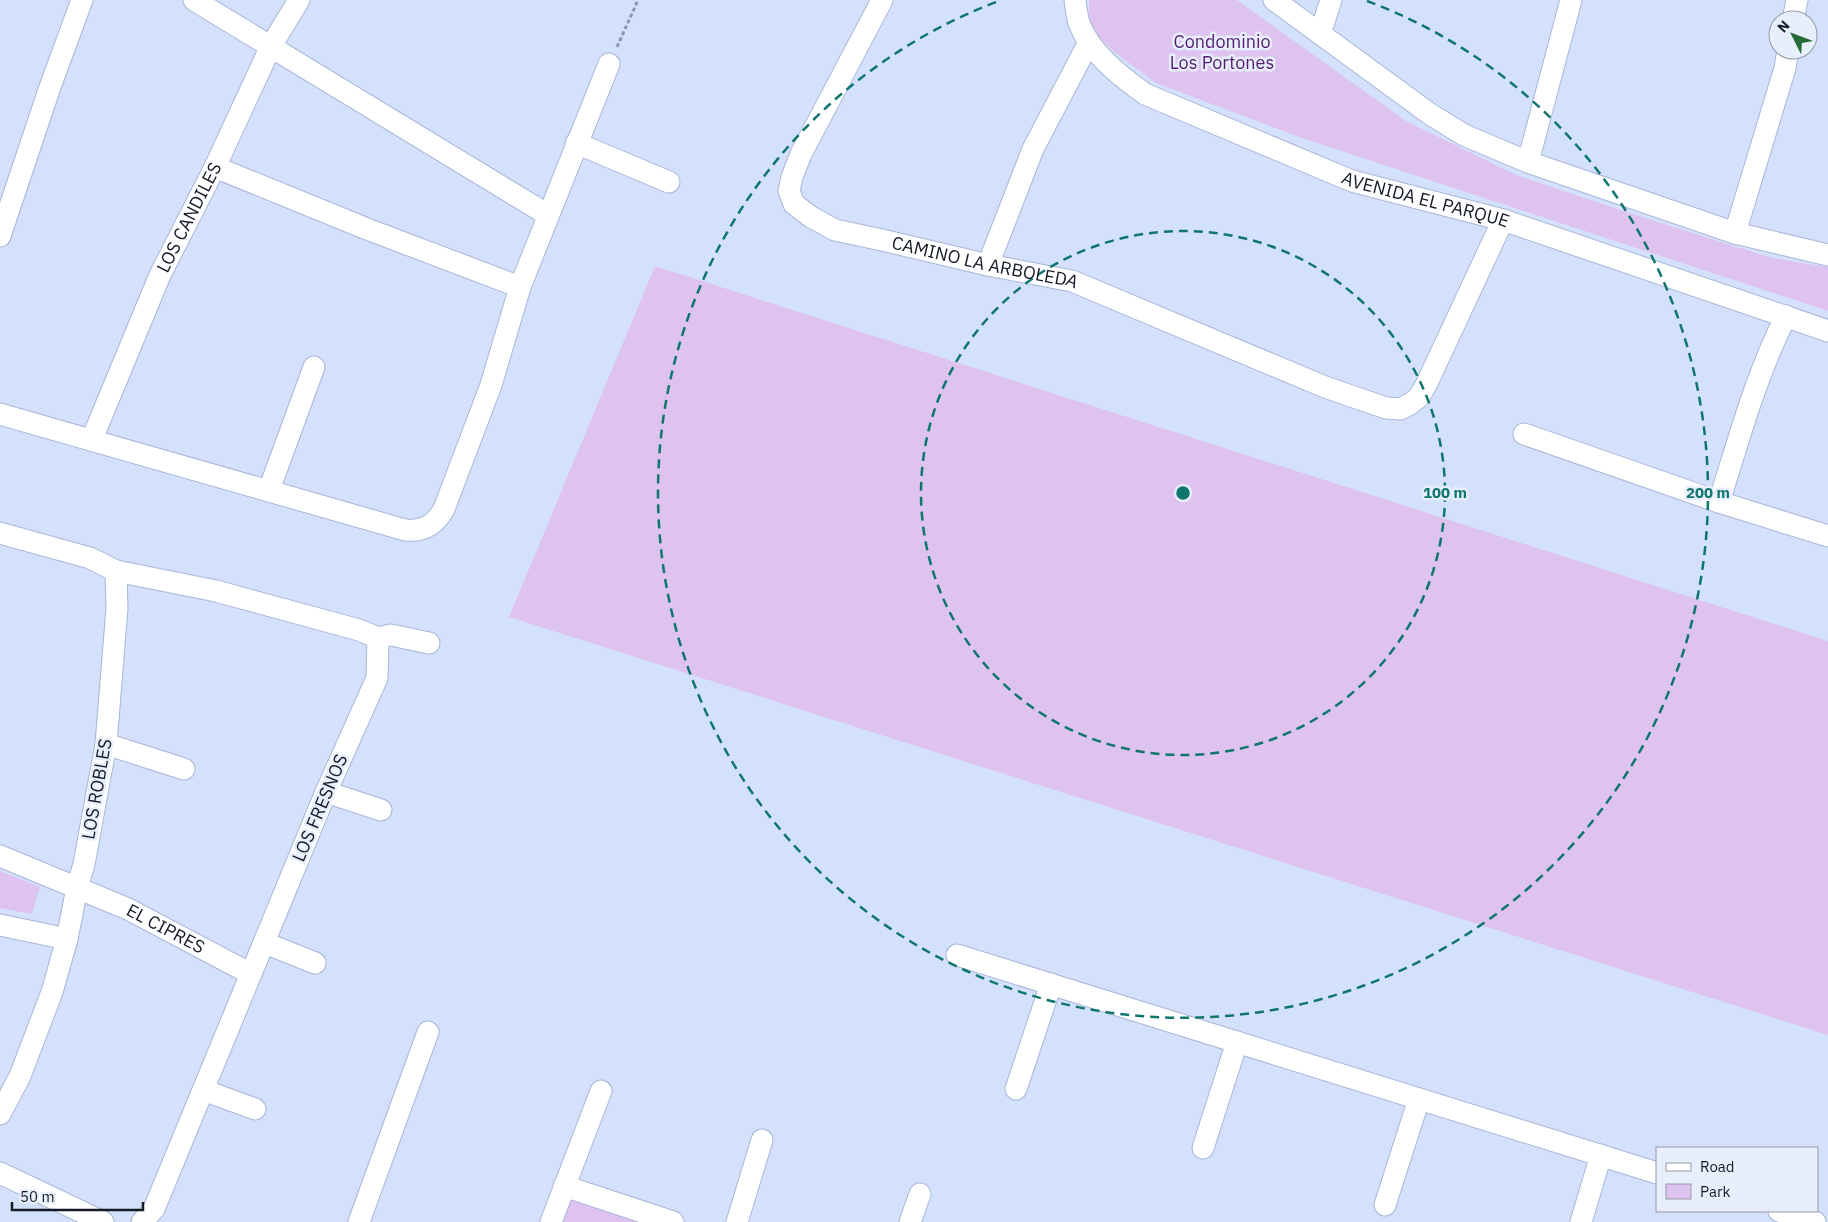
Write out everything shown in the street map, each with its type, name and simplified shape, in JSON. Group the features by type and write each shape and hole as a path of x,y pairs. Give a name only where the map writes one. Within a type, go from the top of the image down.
{"street":[{"path":"0,236 50,87 82,0"},
{"path":"194,0 548,215"},
{"name":"LOS CANDILES","path":"92,440 160,276 215,167 272,46 300,0"},
{"name":"CAMINO LA ARBOLEDA","path":"882,0 801,154 792,178 790,191 794,204 811,217 835,230 988,265 1072,281 1325,387 1386,408 1400,409 1419,397 1423,390 1503,220"},
{"name":"AVENIDA EL PARQUE","path":"1075,0 1079,23 1089,42 1117,73 1145,94 1352,181 1503,220 1828,331"},
{"path":"1274,0 1430,114 1464,135 1528,162 1734,233 1828,255"},
{"path":"1320,34 1331,0"},
{"path":"1528,162 1571,0"},
{"path":"988,265 1033,149 1089,42"},
{"path":"1734,233 1786,60"},
{"path":"0,414 405,530 421,530 435,522 444,509 491,385 520,287 609,64"},
{"path":"576,143 669,182"},
{"path":"215,167 366,229 520,287"},
{"path":"1719,502 1755,386 1786,316"},
{"path":"268,490 314,367"},
{"path":"1524,434 1719,502 1828,536"},
{"path":"0,533 90,558 116,571 216,592 360,630 378,638 391,635 429,643"},
{"name":"LOS ROBLES","path":"0,1114 20,1076 52,992 67,939 77,888 84,864 106,744 117,608 116,571"},
{"name":"LOS FRESNOS","path":"142,1222 154,1209 326,792 377,678 378,638"},
{"path":"106,744 184,769"},
{"path":"326,792 381,810"},
{"name":"EL CIPRES","path":"0,856 128,909 251,974"},
{"path":"0,925 67,939"},
{"path":"265,943 315,963"},
{"path":"957,955 1656,1173"},
{"path":"1016,1089 1051,984"},
{"path":"359,1222 428,1032"},
{"path":"1203,1148 1237,1042"},
{"path":"202,1090 255,1109"},
{"path":"551,1222 601,1091"},
{"path":"1385,1205 1420,1099"},
{"path":"737,1222 762,1140"},
{"path":"1581,1222 1602,1155"},
{"path":"0,1173 103,1222"},
{"path":"564,1186 673,1222"},
{"path":"910,1222 920,1194"},
{"path":"1781,1215 1815,1222"}],"path":[{"path":"609,64 638,0"}],"green space":[{"name":"Condominio Los Portones","path":"1089,0 1237,0 1406,121 1516,175 1772,258 1828,267 1828,311 1302,138 1156,83 1113,51 1098,36 1089,18"},
{"path":"655,266 1828,641 1828,1035 509,617"},
{"path":"0,871 40,887 32,914 0,908"},
{"path":"569,1198 644,1222 559,1222"}]}
